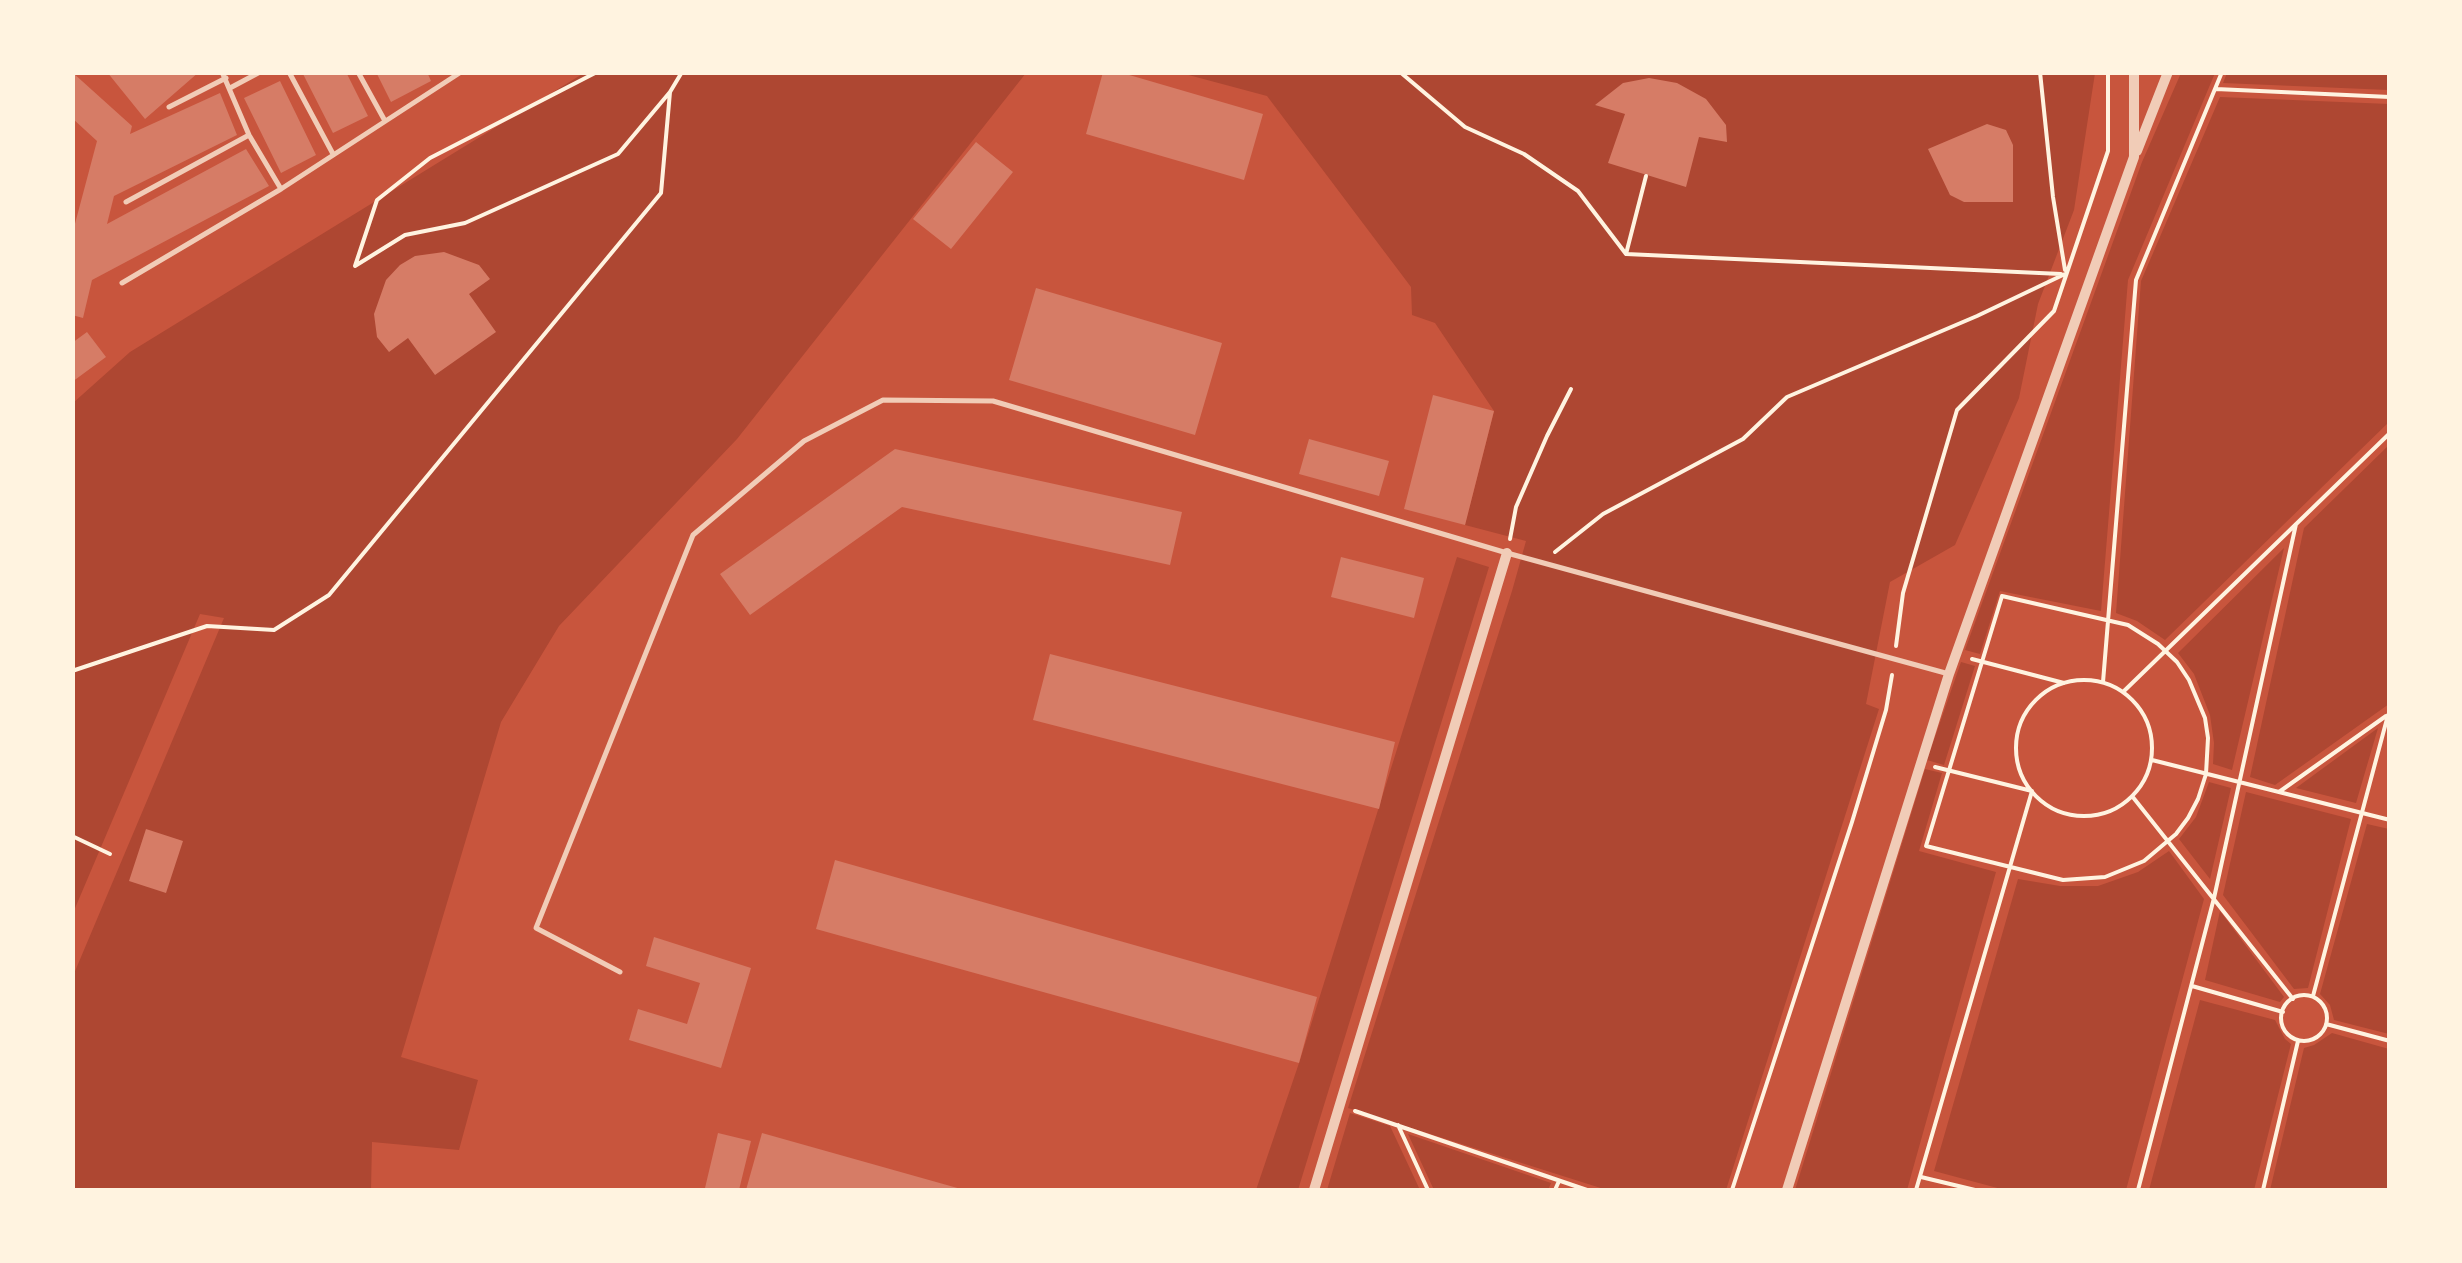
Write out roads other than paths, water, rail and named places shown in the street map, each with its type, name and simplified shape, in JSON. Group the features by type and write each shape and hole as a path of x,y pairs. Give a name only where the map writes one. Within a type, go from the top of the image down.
{"street":[{"path":"2134,72 2134,157"},
{"path":"1787,1190 1949,674 2168,72"},
{"path":"1314,1190 1506,554"}],"lane":[{"path":"230,88 260,72"},
{"path":"290,72 333,155"},
{"path":"358,72 385,122"},
{"path":"439,72 445,83"},
{"path":"122,282 281,189 461,72"},
{"path":"170,107 224,76 248,135 281,189"},
{"path":"126,202 248,135"},
{"path":"620,972 536,928 692,535 804,441 883,400 994,402 1506,554 1949,674"}]}
